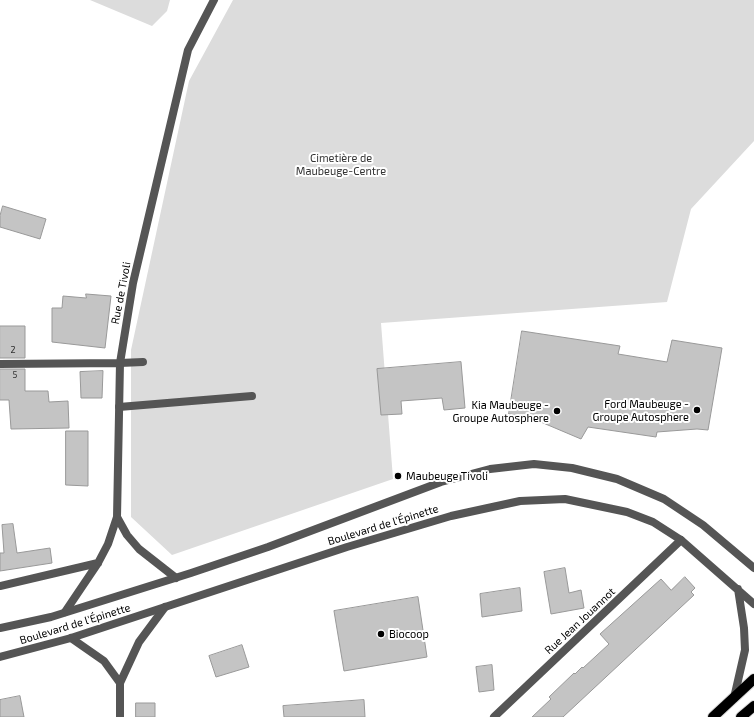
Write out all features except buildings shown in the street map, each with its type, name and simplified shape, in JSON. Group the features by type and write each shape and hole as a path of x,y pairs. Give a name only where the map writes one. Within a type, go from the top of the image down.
{"main road":[{"path":"713,717 754,679"},
{"path":"741,717 754,706"}],"street":[{"name":"Rue de Tivoli","path":"117,517 120,363 133,283 188,50 214,0"},
{"path":"0,364 143,362"},
{"path":"119,407 252,396"},
{"name":"Boulevard de l'Épinette","path":"0,628 65,612 176,578 268,547 441,482 490,469 534,464 572,468 617,479 664,500 703,525 754,568"},
{"name":"Boulevard de l'Épinette","path":"0,658 71,638 347,546 451,516 520,501 565,499 621,510 653,522 681,540 754,604"},
{"path":"65,612 98,563 108,544 117,517"},
{"path":"117,517 127,535 139,549 176,578"},
{"name":"Rue Jean Jouannot","path":"494,717 681,540"},
{"path":"0,586 98,563"},
{"path":"734,698 745,650 744,628 738,589"},
{"path":"120,717 120,683 139,642 165,607"},
{"path":"71,638 104,661 120,683"}],"green space":[{"path":"90,0 170,0 167,11 152,26"},
{"name":"Cimetière de Maubeuge-Centre","path":"233,0 754,0 754,141 691,209 667,302 381,323 393,479 172,555 131,517 131,350 189,81"}],"place":[{"name":"Ford Maubeuge - Groupe Autosphere","path":"697,410"},
{"name":"Kia Maubeuge - Groupe Autosphere","path":"557,411"},
{"name":"Maubeuge Tivoli","path":"398,476"},
{"name":"Biocoop","path":"381,634"}]}
